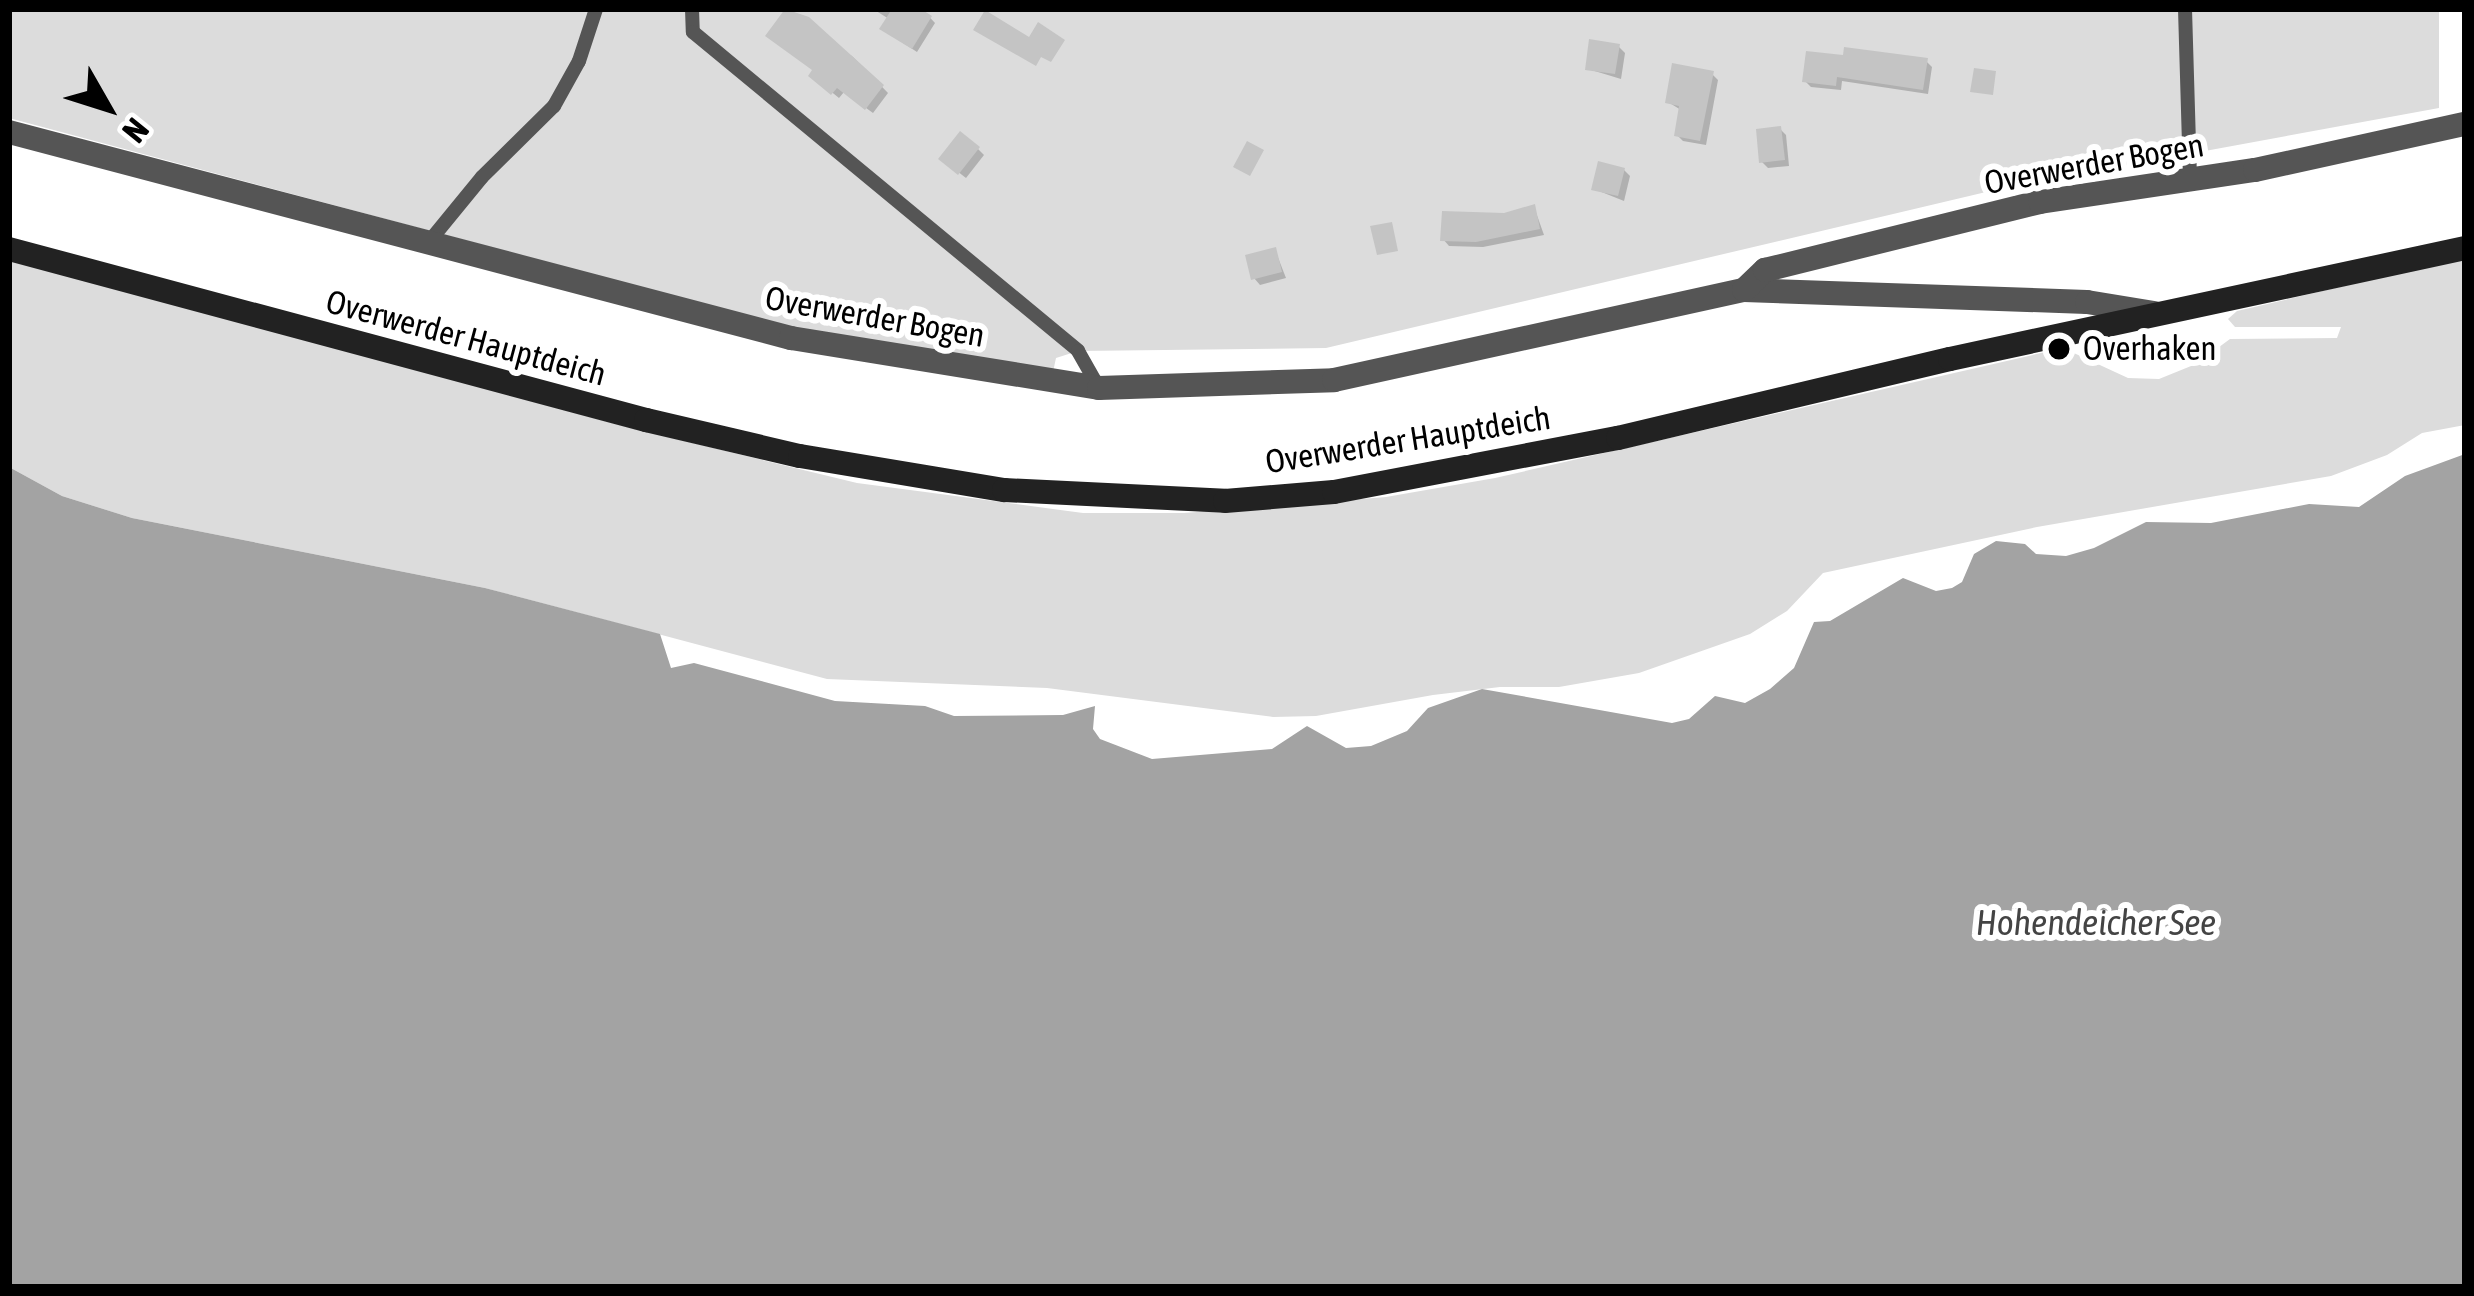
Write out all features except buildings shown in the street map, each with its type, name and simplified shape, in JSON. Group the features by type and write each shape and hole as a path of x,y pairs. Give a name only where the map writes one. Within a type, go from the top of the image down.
{"street":[{"name":"Overwerder Bogen","path":"1744,290 1766,270 2040,202 2190,179 2465,124"},
{"name":"Overwerder Bogen","path":"9,132 791,338 1099,388 1334,380 1744,290 2086,302 2162,315"},
{"name":"Overwerder Hauptdeich","path":"9,249 800,456 1004,490 1225,501 1334,492 1618,438 2465,248"}],"lane":[{"path":"428,243 482,177 554,106 579,61 596,9"},
{"path":"692,9 693,32 1078,351 1099,388"},
{"path":"2185,9 2190,179"}],"shaded area":[{"path":"9,9 2439,9 2439,108 2003,188 1326,348 1078,351 1056,358 1053,372 793,328 9,118"},
{"path":"2465,258 2465,425 2422,433 2387,455 2331,476 2037,527 1823,573 1787,611 1750,634 1639,673 1559,687 1500,687 1433,695 1316,716 1273,717 1047,688 827,679 485,588 132,518 62,496 9,467 9,260 631,428 857,483 1083,513 1184,513 1386,497 1495,478 2063,348 2128,378 2159,379 2196,364 2230,339 2337,338 2341,327 2235,327 2228,319 2237,311"}],"water":[{"name":"Hohendeicher See","path":"2465,454 2465,1287 9,1287 9,467 62,496 132,518 485,588 660,634 671,668 694,663 835,701 925,706 954,716 1063,715 1095,706 1093,729 1100,739 1152,759 1272,749 1307,726 1346,748 1371,746 1407,731 1428,708 1482,689 1672,723 1689,719 1715,696 1745,703 1770,689 1794,668 1814,622 1830,621 1903,578 1936,591 1952,588 1962,582 1974,554 1996,541 2025,544 2036,554 2066,556 2146,522 2211,523 2309,504 2359,507 2405,476"}],"place":[{"name":"Overhaken","path":"2059,349"}]}
